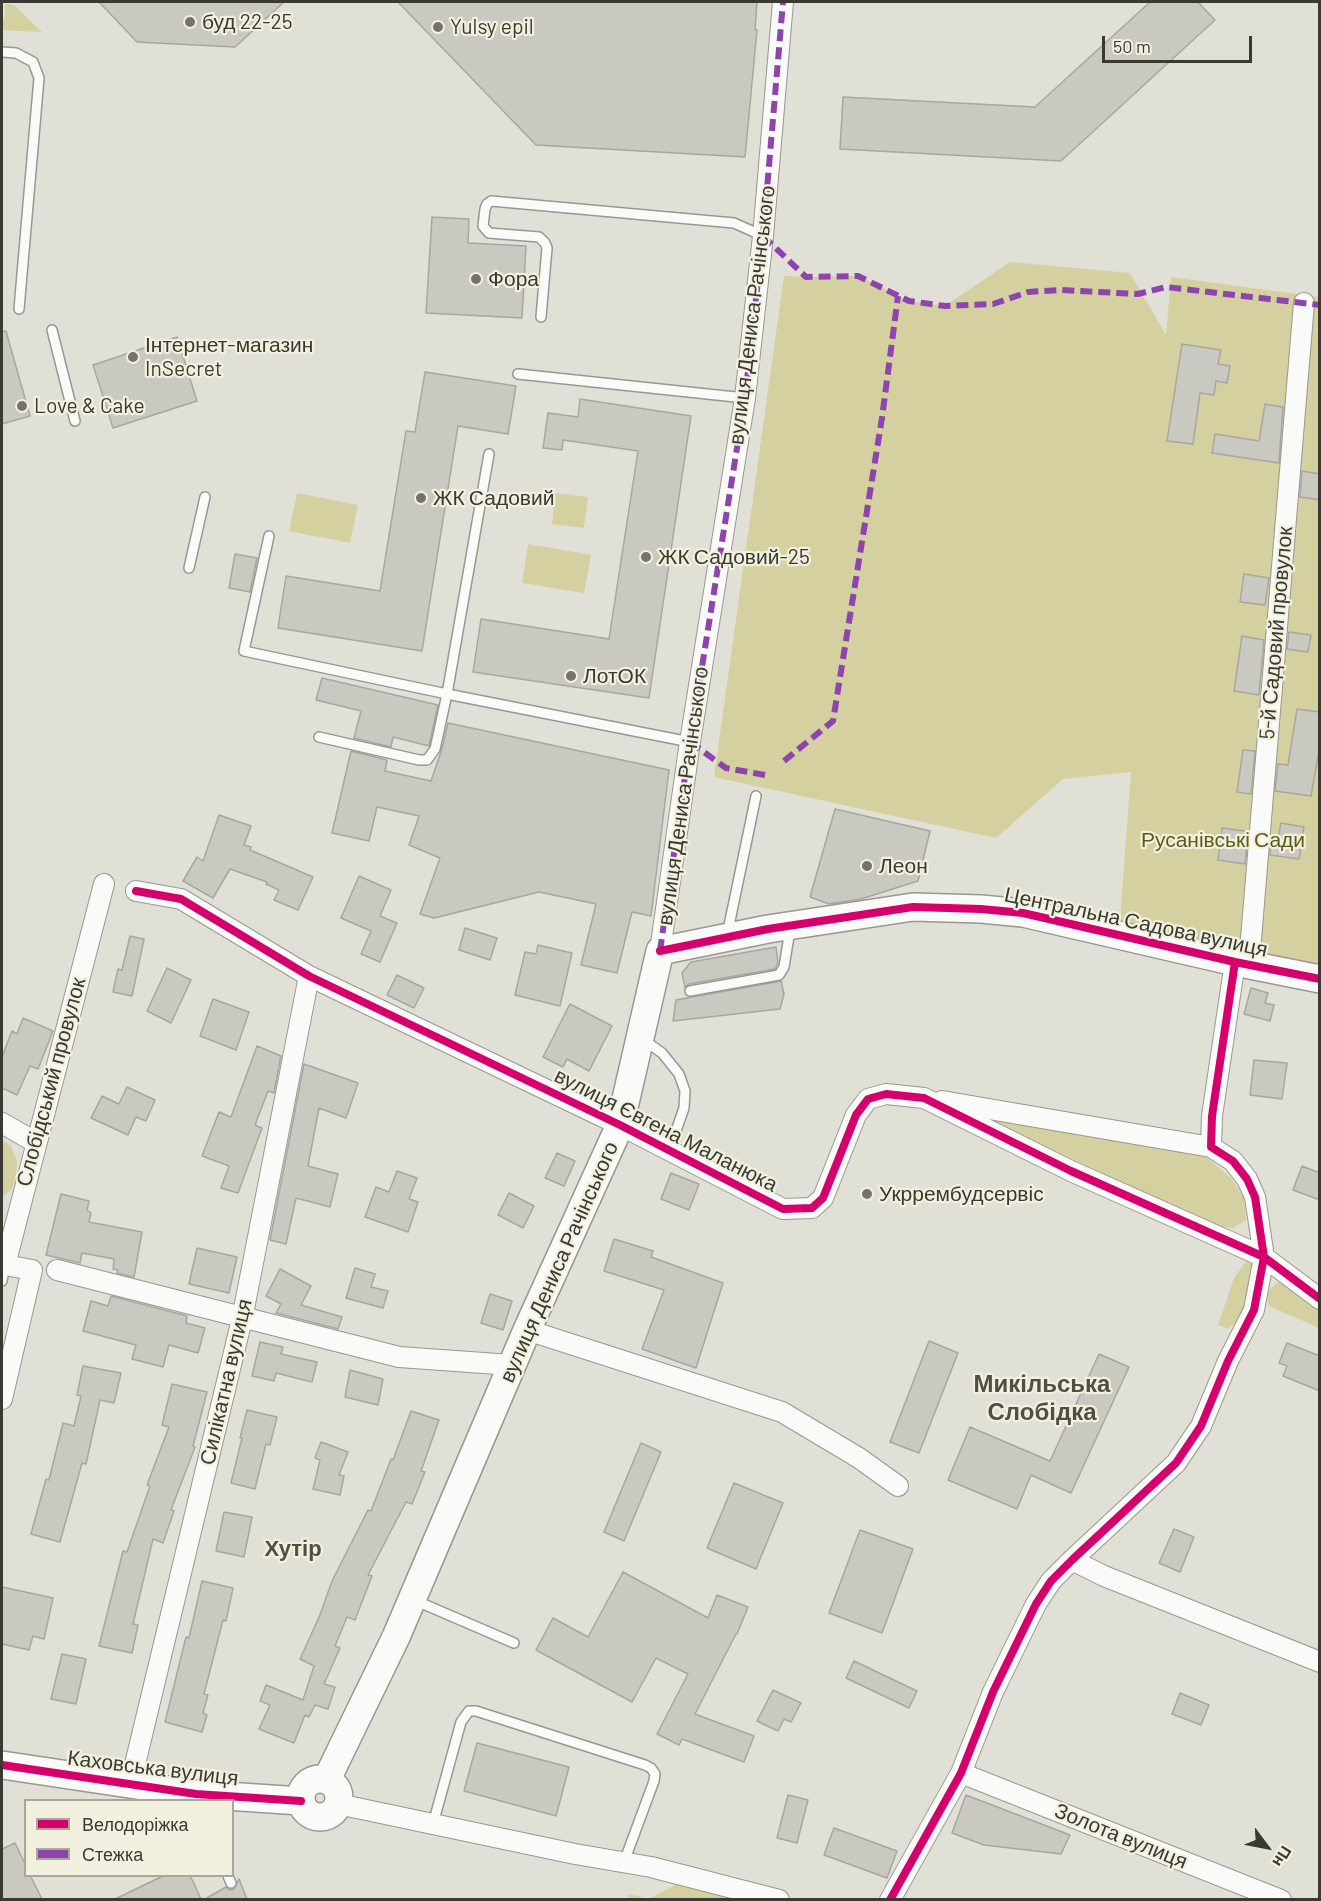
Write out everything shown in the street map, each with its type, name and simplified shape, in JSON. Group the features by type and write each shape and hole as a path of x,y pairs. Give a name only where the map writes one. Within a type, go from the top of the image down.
{"main road":[{"name":"Центральна Садова вулиця","path":"660,951 791,926 913,907 981,909 1023,913 1320,979"},
{"name":"вулиця Дениса Рачінського","path":"327,1779 374,1686 527,1330 620,1125 660,951"},
{"name":"Каховська вулиця","path":"2,1765 197,1797 301,1801"},
{"path":"317,1779 327,1779 338,1789 338,1804 328,1815 319,1817 306,1810 301,1801 302,1791 308,1783 317,1779"}],"street":[{"name":"вулиця Дениса Рачінського","path":"660,951 690,742 745,399 763,236 783,2"},
{"name":"5-й Садовий провулок","path":"1242,962 1304,303"},
{"name":"Слобідський провулок","path":"2,1399 33,1270 3,1273 9,1221 35,1142 104,884"},
{"name":"вулиця Євгена Маланюка","path":"136,891 181,899 309,976 620,1125 783,1209 812,1208 823,1198 856,1114 868,1099 886,1094 924,1098 1211,1147 1233,1161 1247,1179 1255,1197 1264,1257"},
{"path":"1211,1147 1212,1116 1242,962"},
{"name":"Силікатна вулиця","path":"130,1785 242,1319 309,976"},
{"name":"вулиця Євгена Маланюка","path":"924,1098 1071,1171 1264,1257 1320,1299"},
{"path":"2,1124 35,1142"},
{"path":"890,1899 961,1773 993,1692 1036,1604 1051,1581 1176,1462 1201,1426 1228,1361 1254,1310 1264,1257"},
{"path":"57,1270 399,1358 512,1365"},
{"path":"527,1330 782,1412 859,1458 898,1486"},
{"path":"1072,1560 1104,1576 1320,1662"},
{"name":"Золота вулиця","path":"961,1773 1281,1899"},
{"path":"338,1804 624,1862 769,1898"}],"lane":[{"path":"2,52 16,53 33,62 39,78 19,309"},
{"path":"541,317 547,248 545,243 539,237 489,233 483,226 487,204 491,201 734,223 763,236"},
{"path":"52,330 75,421"},
{"path":"518,374 745,399"},
{"path":"319,737 419,760 427,760 435,749 447,694 489,454"},
{"path":"189,568 204,497"},
{"path":"268,536 244,651 690,742"},
{"path":"726,938 756,796"},
{"path":"690,991 779,975 784,967 791,926"},
{"path":"641,1038 662,1053 679,1074 684,1091 684,1108 669,1151"},
{"path":"412,1599 514,1643"},
{"path":"433,1824 464,1714 476,1711 645,1764 651,1768 655,1774 654,1781 624,1862"}],"green space":[{"path":"5,4 14,5 42,32 2,30"},
{"name":"Русанівські Сади","path":"1010,262 1130,273 1166,335 1171,277 1319,297 1319,967 1120,920 1131,772 1063,779 996,838 714,777 784,276 858,276 909,301 945,306"},
{"path":"297,493 358,505 350,543 289,531"},
{"path":"555,493 588,497 584,528 552,524"},
{"path":"528,544 591,555 584,593 522,583"},
{"path":"969,1110 1206,1157 1231,1178 1244,1198 1246,1220 1233,1228 1214,1226"},
{"path":"2,1140 11,1146 17,1162 12,1189 2,1198"},
{"path":"1247,1260 1255,1268 1251,1307 1228,1329 1218,1325 1234,1278"},
{"path":"1281,1280 1319,1309 1319,1328 1269,1306 1266,1293"},
{"path":"677,1884 735,1899 628,1900 629,1894 648,1899"}],"building":[{"name":"буд 22-25","path":"99,2 284,2 235,47 137,42"},
{"path":"398,2 757,2 755,30 757,30 745,157 536,145"},
{"path":"1150,2 1198,2 1215,20 1061,161 840,149 843,97 1035,107"},
{"name":"Фора","path":"432,217 469,219 468,243 526,246 522,318 426,313"},
{"path":"6,331 30,416 2,424 2,332"},
{"path":"177,337 197,401 113,428 93,365"},
{"path":"1182,344 1221,350 1218,364 1230,366 1227,383 1216,381 1214,395 1200,393 1193,444 1167,441"},
{"name":"ЖК Садовий","path":"425,372 516,386 508,434 458,426 422,651 278,628 286,576 380,591 406,431 415,432"},
{"name":"ЖК Садовий-25","path":"580,399 691,416 649,698 473,672 481,619 609,639 638,451 563,440 562,450 543,448 548,413 578,417"},
{"path":"1265,404 1283,407 1279,463 1212,453 1215,434 1259,441"},
{"path":"1302,471 1320,474 1320,500 1300,497"},
{"path":"235,554 257,558 250,592 229,588"},
{"path":"1244,574 1269,578 1265,605 1240,602"},
{"path":"1289,632 1311,635 1308,652 1287,649"},
{"path":"1242,636 1264,640 1259,695 1234,691"},
{"path":"322,678 438,705 429,746 393,737 391,747 354,738 361,711 316,700"},
{"path":"1297,709 1320,712 1320,745 1311,796 1275,791 1278,764 1288,765"},
{"path":"448,723 669,770 651,916 632,912 617,973 581,965 596,904 539,892 434,918 420,914 440,858 409,845 419,816 377,807 369,841 332,833 351,751 387,760 385,771 431,781"},
{"path":"1243,750 1255,751 1251,794 1237,792"},
{"path":"835,809 930,831 918,881 861,899 829,904 810,897"},
{"path":"219,815 251,826 244,845 251,847 250,850 313,877 298,910 274,900 279,890 266,884 267,882 230,869 213,898 183,881 197,857 203,861"},
{"path":"1281,823 1304,827 1299,859 1270,855 1271,838 1278,839"},
{"path":"1222,828 1245,831 1245,835 1248,835 1245,864 1218,860"},
{"path":"359,876 391,890 380,916 397,923 380,962 361,954 371,931 341,918"},
{"path":"465,928 497,938 490,960 459,950"},
{"path":"130,936 144,939 132,996 113,992 118,969 122,970"},
{"path":"538,945 572,953 560,1006 515,995 525,952 536,954"},
{"path":"776,947 778,962 775,969 689,984 685,987 682,973 691,962"},
{"path":"167,968 191,980 171,1023 147,1011"},
{"path":"397,975 424,988 414,1008 387,995"},
{"path":"781,981 784,994 780,1009 673,1021 676,1000"},
{"path":"1251,988 1268,993 1265,1003 1274,1005 1270,1021 1244,1014"},
{"path":"213,999 249,1012 236,1050 200,1036"},
{"path":"570,1004 612,1026 589,1071 567,1059 563,1067 543,1057"},
{"path":"23,1018 53,1031 38,1069 30,1066 17,1095 2,1088 2,1057 12,1031 17,1034"},
{"path":"257,1046 281,1056 274,1093 268,1091 255,1125 262,1128 238,1193 221,1188 229,1166 202,1156 219,1112 231,1117"},
{"path":"1254,1060 1287,1063 1282,1099 1250,1095"},
{"path":"304,1064 358,1083 346,1118 319,1108 308,1166 338,1174 330,1207 296,1198 286,1244 270,1240"},
{"path":"127,1087 155,1100 146,1121 136,1117 128,1135 91,1118 102,1096 119,1104"},
{"path":"557,1153 575,1161 564,1186 545,1178"},
{"path":"1302,1166 1320,1173 1320,1200 1293,1190"},
{"path":"397,1171 417,1178 409,1199 418,1202 408,1232 365,1217 376,1187 389,1192"},
{"path":"671,1173 699,1184 689,1210 661,1199"},
{"path":"509,1193 534,1206 523,1228 498,1215"},
{"path":"61,1194 89,1201 87,1210 91,1213 89,1222 142,1232 134,1277 117,1273 118,1270 113,1269 114,1259 82,1253 80,1263 46,1255"},
{"path":"614,1239 653,1251 651,1257 723,1283 696,1368 642,1349 664,1290 604,1271"},
{"path":"197,1248 237,1257 229,1293 189,1284"},
{"path":"355,1268 375,1274 371,1287 388,1291 383,1308 346,1298"},
{"path":"280,1269 311,1286 301,1305 342,1317 338,1329 276,1313 281,1304 266,1296"},
{"path":"490,1294 512,1301 503,1330 481,1323"},
{"path":"111,1296 187,1316 186,1323 205,1328 198,1353 169,1345 163,1367 132,1359 136,1345 83,1331 91,1301 108,1306"},
{"path":"929,1341 958,1353 919,1453 890,1442"},
{"path":"260,1342 283,1347 281,1354 317,1362 312,1382 276,1373 274,1381 252,1376"},
{"path":"1287,1343 1320,1356 1320,1391 1283,1376 1287,1366 1279,1363"},
{"path":"1099,1354 1129,1367 1071,1493 1031,1475 1017,1509 948,1480 970,1427 1050,1461"},
{"path":"83,1366 121,1373 114,1403 100,1400 86,1464 82,1463 60,1542 31,1534 46,1479 49,1480 63,1423 74,1426 81,1396 77,1395"},
{"path":"350,1370 383,1379 378,1405 345,1397"},
{"path":"172,1384 207,1392 193,1446 195,1447 171,1510 174,1511 163,1543 153,1539 133,1624 138,1625 132,1653 99,1646 123,1551 127,1552 150,1486 147,1485 169,1427 162,1425"},
{"path":"247,1410 277,1417 270,1445 266,1444 255,1489 231,1483"},
{"path":"411,1411 439,1420 421,1471 425,1472 412,1504 406,1502 368,1575 372,1576 355,1620 347,1617 335,1646 340,1648 324,1684 335,1687 328,1709 315,1705 309,1717 305,1715 294,1743 259,1729 270,1705 260,1701 266,1685 303,1700 314,1666 300,1659 320,1615 332,1581 368,1510 371,1511"},
{"path":"321,1442 348,1452 339,1475 344,1476 340,1495 313,1489 320,1460 315,1458"},
{"path":"641,1443 661,1452 624,1541 604,1532"},
{"path":"734,1483 783,1503 756,1569 707,1548"},
{"path":"224,1512 252,1517 244,1557 216,1551"},
{"path":"1174,1529 1194,1537 1180,1572 1159,1563"},
{"path":"860,1530 913,1549 882,1633 829,1613"},
{"path":"623,1572 708,1618 717,1595 748,1607 737,1634 695,1714 754,1736 744,1762 682,1739 679,1745 657,1734 688,1674 656,1658 632,1702 536,1650 553,1618 588,1637"},
{"path":"202,1581 233,1588 226,1621 223,1620 204,1694 208,1695 203,1713 207,1715 202,1732 165,1722 186,1637 189,1638"},
{"path":"2,1587 53,1598 44,1639 33,1636 29,1650 2,1644"},
{"path":"62,1654 86,1659 76,1704 51,1699"},
{"path":"854,1661 917,1691 909,1708 846,1678"},
{"path":"773,1690 801,1703 791,1722 784,1719 778,1731 757,1721"},
{"path":"1180,1693 1209,1705 1201,1725 1172,1714"},
{"path":"477,1743 569,1767 556,1816 464,1791"},
{"path":"788,1795 808,1800 797,1843 777,1838"},
{"path":"966,1795 1070,1835 1061,1854 984,1845 952,1833"},
{"path":"834,1828 897,1851 887,1878 824,1855"},
{"path":"15,1843 24,1862 24,1877 31,1877 42,1899 2,1899 2,1849"},
{"path":"161,1877 191,1877 201,1899 115,1899"},
{"path":"239,1879 247,1899 205,1899 226,1887 230,1890 234,1889"}],"marked path":[{"path":"660,951 690,742 745,398 763,236 783,2"},
{"path":"763,236 806,277 858,276 909,301 945,306 993,304 1028,292 1060,290 1138,294 1166,287 1320,305"},
{"path":"784,761 833,721 882,418 898,296"},
{"path":"690,742 726,768 765,775"}],"cycle path":[{"path":"136,891 181,899 309,976 620,1125 783,1209 812,1208 823,1198 856,1115 868,1099 886,1094 924,1098 1071,1171 1264,1257 1320,1299"},
{"path":"660,951 768,929 913,907 981,909 1023,913 1235,962 1320,979"},
{"path":"890,1900 961,1773 993,1692 1036,1604 1051,1581 1176,1463 1201,1426 1228,1361 1254,1310 1264,1257 1255,1197 1247,1179 1233,1161 1211,1147 1212,1116 1235,962"},
{"path":"2,1765 196,1794 301,1801"}],"place":[{"name":"буд 22-25","path":"190,22"},
{"name":"Yulsy epil","path":"438,27"},
{"name":"Фора","path":"476,279"},
{"name":"Інтернет-магазин InSecret","path":"133,357"},
{"name":"Love & Cake","path":"22,406"},
{"name":"ЖК Садовий","path":"421,498"},
{"name":"ЖК Садовий-25","path":"646,557"},
{"name":"ЛотОК","path":"571,676"},
{"name":"Леон","path":"867,866"},
{"name":"Укррембудсервіс","path":"867,1194"}],"district":[{"name":"Микільська Слобідка","path":"1042,1398"},
{"name":"Хутір","path":"293,1549"}]}
